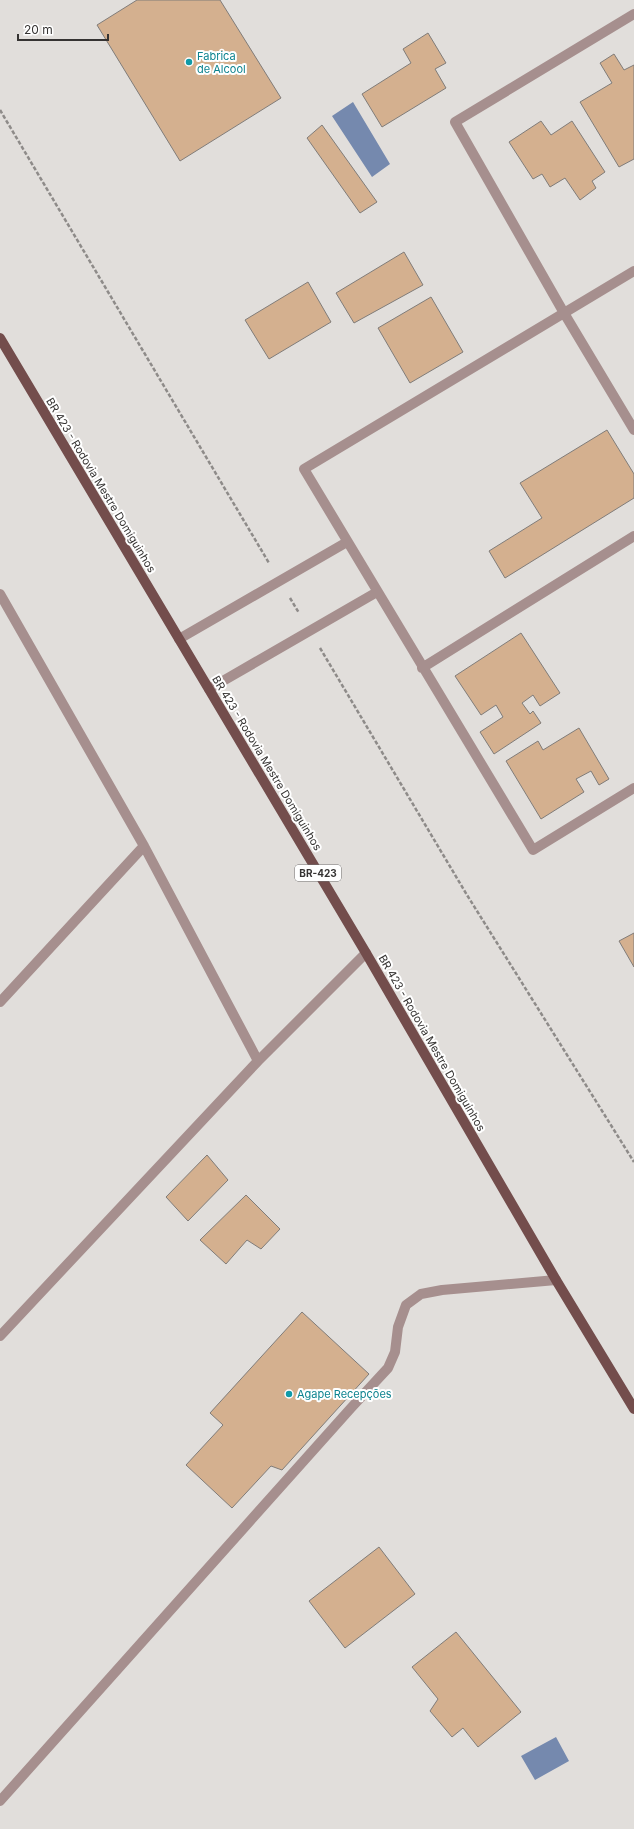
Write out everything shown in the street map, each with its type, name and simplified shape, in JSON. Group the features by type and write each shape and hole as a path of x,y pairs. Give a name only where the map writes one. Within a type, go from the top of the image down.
{"main road":[{"name":"BR 423 - Rodovia Mestre Domiguinhos","path":"0,338 3,350 209,689 366,953 556,1280 634,1409"}],"street":[{"path":"634,14 455,122 564,313 634,430"},
{"path":"634,271 304,469 422,668 533,850 634,788"},
{"path":"422,668 634,536"},
{"path":"179,640 347,542"},
{"path":"209,689 377,592"},
{"path":"0,594 144,846 258,1061"},
{"path":"0,1002 144,846"},
{"path":"0,1336 258,1061 366,953"},
{"path":"0,1801 379,1379 388,1368 395,1352 398,1327 406,1305 421,1294 442,1290 556,1280"}],"water":[{"path":"353,102 390,164 372,177 332,116"},
{"path":"556,1737 569,1761 535,1780 521,1756"}],"building":[{"name":"Fabrica de Alcool","path":"137,0 220,0 281,98 180,161 97,25"},
{"path":"428,33 446,63 435,69 446,88 382,127 362,94 411,63 403,49"},
{"path":"614,54 624,70 634,65 634,159 619,167 580,102 612,83 600,63"},
{"path":"541,121 551,135 572,121 605,172 592,181 596,188 580,200 565,178 550,187 542,174 533,179 509,142"},
{"path":"322,125 377,202 360,213 307,138"},
{"path":"404,252 423,285 354,323 336,293"},
{"path":"308,282 331,322 269,359 245,320"},
{"path":"431,297 463,352 410,383 378,328"},
{"path":"607,430 634,474 634,498 505,578 489,551 542,518 520,483"},
{"path":"521,633 560,693 540,706 533,695 522,703 530,714 533,711 541,723 494,754 480,732 503,717 496,705 481,715 455,676"},
{"path":"579,728 609,779 599,785 591,771 576,779 584,792 541,819 506,761 538,741 543,750"},
{"path":"634,933 634,967 619,941"},
{"path":"207,1155 228,1180 188,1221 166,1197"},
{"path":"246,1195 280,1229 261,1249 247,1240 226,1264 200,1240"},
{"name":"Agape Recepções","path":"302,1312 369,1374 282,1470 271,1466 232,1508 186,1465 223,1425 210,1413"},
{"path":"379,1547 415,1594 345,1648 309,1601"},
{"path":"456,1632 521,1712 478,1747 463,1728 452,1737 430,1711 438,1699 412,1667"}],"place":[{"name":"Fabrica de Alcool","path":"189,62"},
{"name":"Agape Recepções","path":"289,1394"}]}
